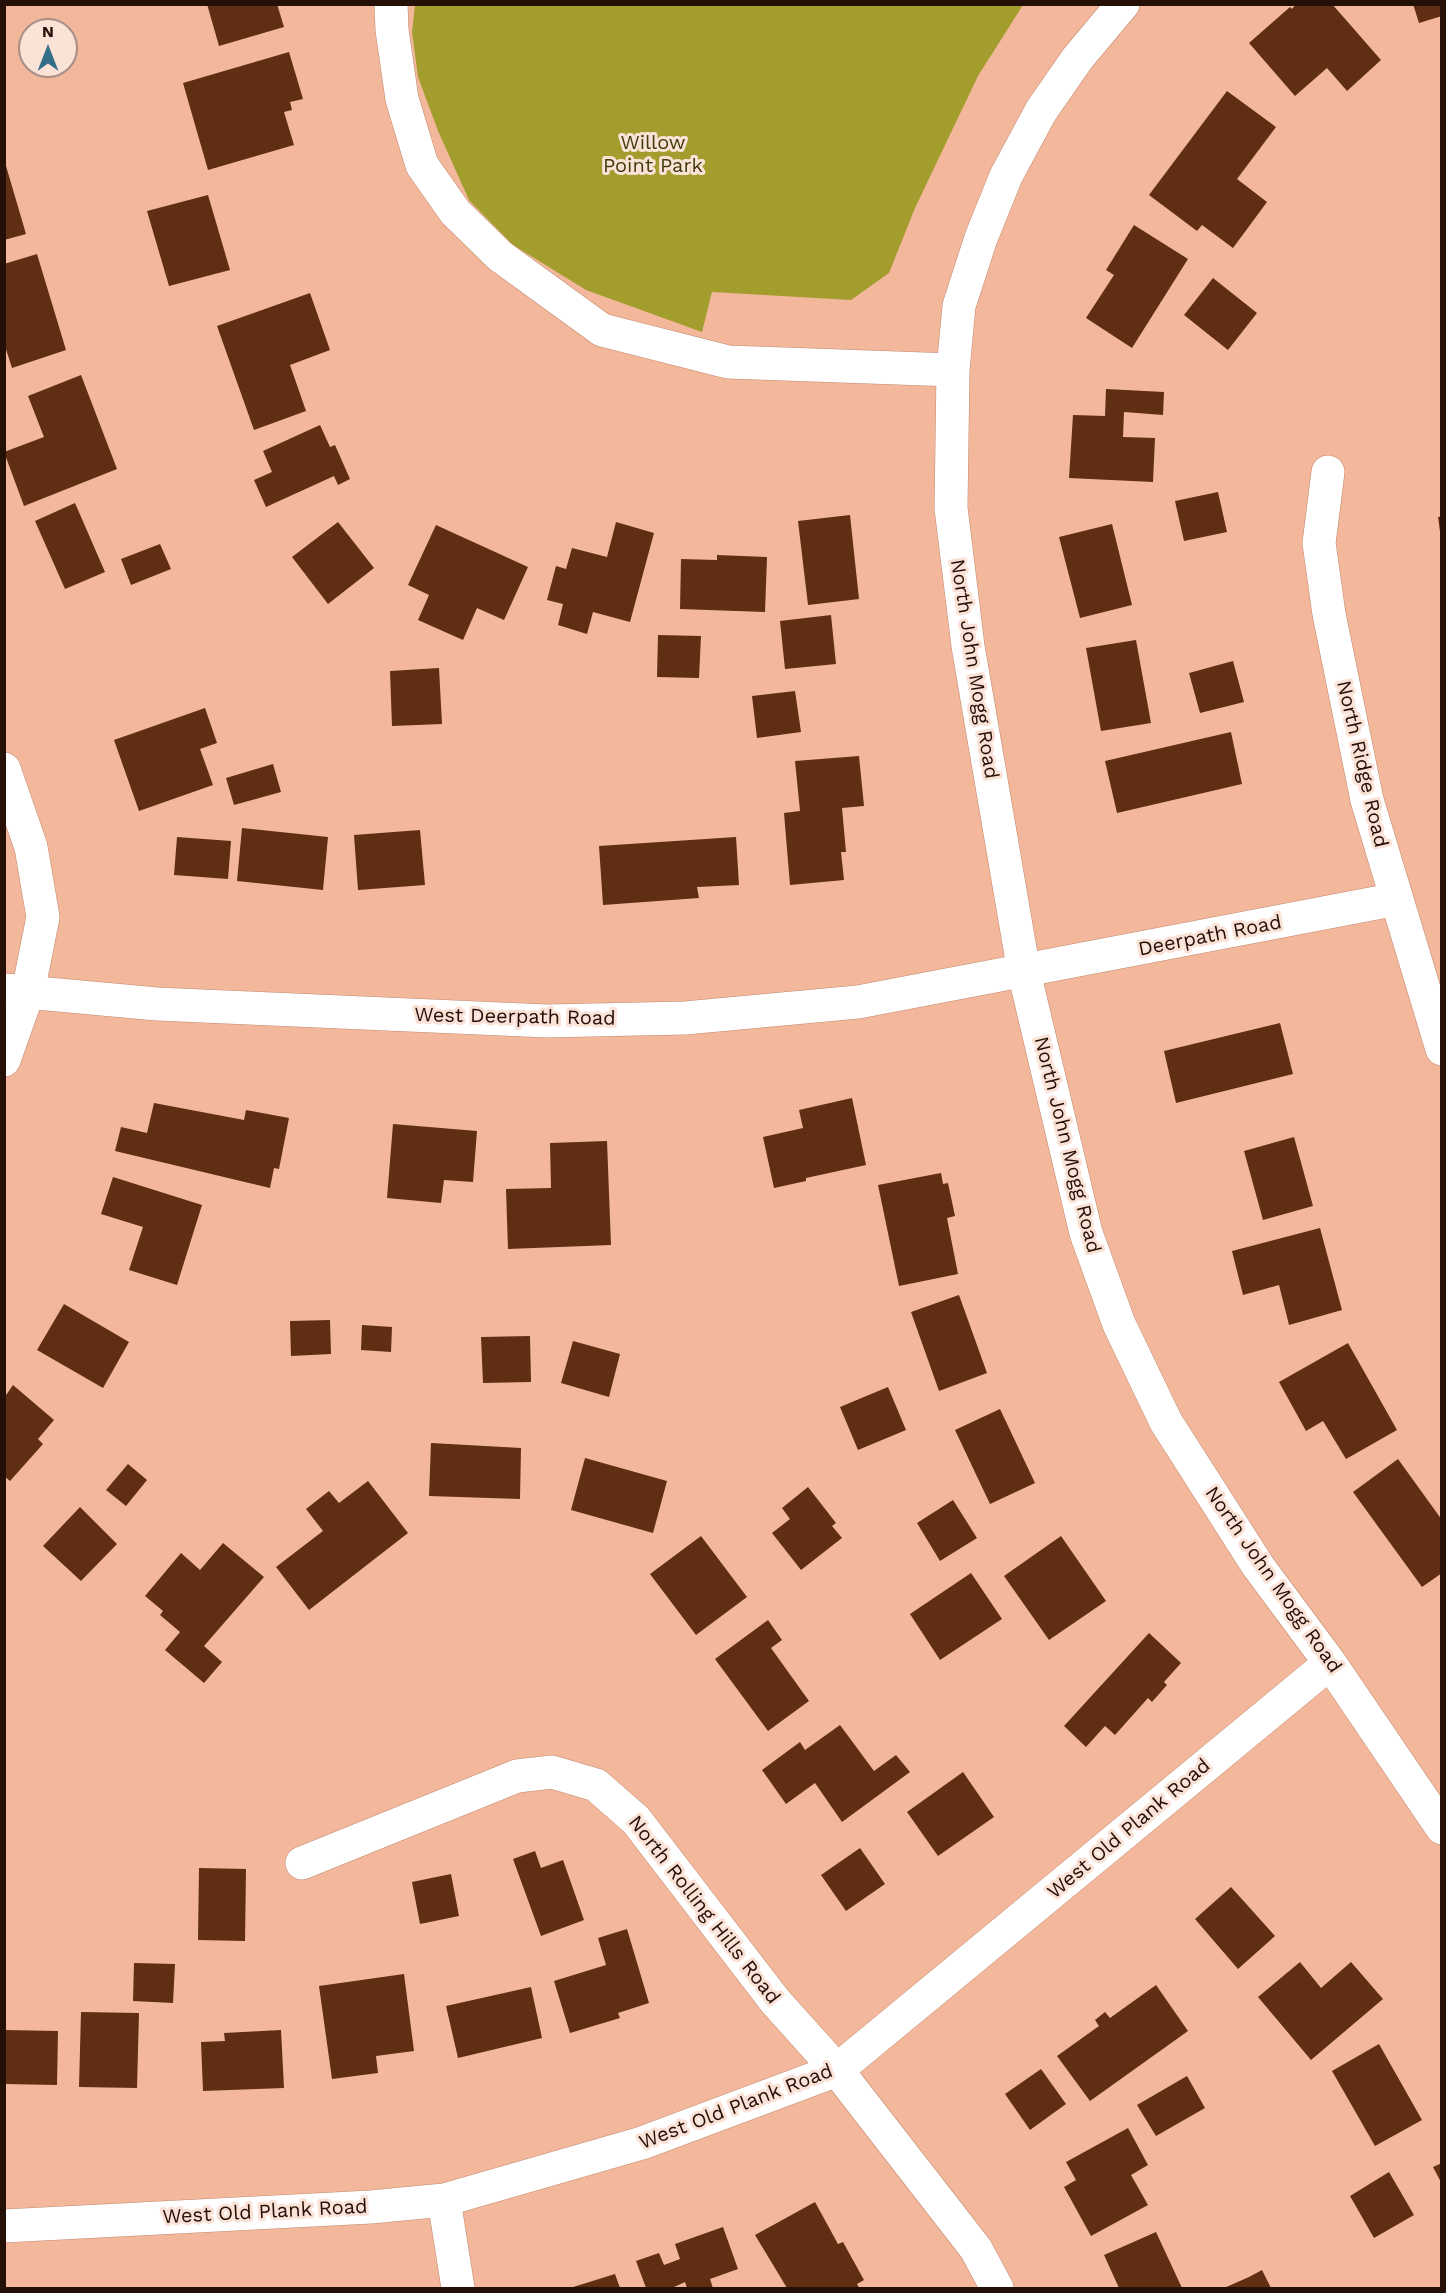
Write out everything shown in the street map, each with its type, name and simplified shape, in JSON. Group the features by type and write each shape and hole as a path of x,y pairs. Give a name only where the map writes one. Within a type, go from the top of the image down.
{"street":[{"path":"391,4 392,30 402,99 422,165 455,212 500,256 602,330 728,362 953,370"},
{"name":"North John Mogg Road","path":"1123,4 1077,59 1041,111 1006,176 981,238 959,306 953,370 951,508 968,646 1024,972 1086,1233 1119,1324 1166,1422 1258,1566 1330,1663 1442,1828"},
{"name":"North Ridge Road","path":"1328,472 1319,543 1329,614 1367,800 1442,1049"},
{"path":"4,769 31,848 43,917 16,991 4,1060"},
{"name":"Deerpath Road","path":"1024,972 1397,899"},
{"name":"West Deerpath Road","path":"16,991 157,1004 547,1022 685,1018 858,1002 1024,972"},
{"name":"West Old Plank Road","path":"4,2226 370,2207 444,2200 642,2143 837,2070 1330,1663"},
{"name":"North Rolling Hills Road","path":"302,1863 517,1776 552,1772 596,1785 636,1820 775,2001 837,2070 976,2249 997,2289"},
{"path":"444,2200 459,2289"}],"green space":[{"name":"Willow Point Park","path":"415,4 1023,5 978,76 915,208 889,273 851,300 712,292 702,332 586,290 513,245 469,200 438,131 418,77 412,32"}],"building":[{"path":"207,4 277,4 284,27 219,46"},
{"path":"1296,4 1332,4 1381,60 1347,91 1327,68 1295,96 1249,43"},
{"path":"1413,4 1442,4 1442,16 1419,23"},
{"path":"289,52 303,99 290,102 292,110 284,112 294,145 208,170 183,83"},
{"path":"1227,91 1276,127 1237,179 1267,202 1233,248 1202,225 1197,231 1149,195"},
{"path":"4,159 26,234 4,240"},
{"path":"208,195 230,270 169,286 147,211"},
{"path":"1134,225 1188,259 1132,348 1086,318 1114,275 1106,270"},
{"path":"37,254 66,350 12,368 4,343 4,264"},
{"path":"1213,278 1257,313 1228,350 1184,315"},
{"path":"310,293 330,350 290,365 306,411 254,430 217,326"},
{"path":"81,375 117,469 24,506 4,452 44,437 28,396"},
{"path":"1106,389 1164,392 1163,415 1124,412 1123,437 1155,438 1153,482 1069,478 1073,415 1105,416"},
{"path":"320,425 330,447 335,445 350,479 338,485 334,476 266,507 254,480 272,472 263,451"},
{"path":"1218,492 1227,532 1184,541 1175,501"},
{"path":"75,503 105,572 65,589 35,521"},
{"path":"850,515 859,599 808,605 798,521"},
{"path":"1442,516 1442,532 1440,532 1438,517"},
{"path":"338,522 374,568 328,604 292,557"},
{"path":"616,522 654,533 630,622 593,612 587,634 558,625 563,604 547,600 556,566 566,569 572,548 607,557"},
{"path":"1112,524 1132,605 1080,618 1059,537"},
{"path":"436,525 528,567 504,620 477,608 463,640 418,620 429,595 408,585"},
{"path":"160,544 171,569 131,585 121,559"},
{"path":"717,555 767,557 765,612 680,609 681,559 717,560"},
{"path":"831,615 836,664 785,669 780,621"},
{"path":"658,635 701,636 699,678 657,677"},
{"path":"1136,640 1151,723 1101,731 1086,648"},
{"path":"1233,661 1244,702 1200,713 1189,673"},
{"path":"439,668 442,724 392,726 390,671"},
{"path":"795,691 801,732 757,738 752,696"},
{"path":"205,708 217,743 200,749 213,785 139,811 114,740"},
{"path":"1231,732 1242,784 1117,813 1105,761"},
{"path":"859,756 864,806 842,808 846,852 841,852 844,880 790,885 784,813 800,811 795,761"},
{"path":"273,764 281,792 234,805 226,778"},
{"path":"242,828 328,837 323,890 237,881"},
{"path":"420,830 425,885 358,890 354,835"},
{"path":"177,837 231,841 228,879 174,875"},
{"path":"736,837 739,885 697,887 699,898 603,905 599,846"},
{"path":"1280,1023 1293,1074 1176,1103 1164,1051"},
{"path":"852,1098 866,1165 806,1178 806,1181 774,1188 763,1137 803,1128 799,1110"},
{"path":"154,1103 244,1120 246,1110 289,1118 279,1169 274,1168 270,1188 115,1151 121,1127 147,1133"},
{"path":"393,1124 477,1131 473,1182 444,1180 441,1203 387,1198"},
{"path":"1294,1137 1313,1206 1263,1220 1244,1151"},
{"path":"607,1141 611,1245 508,1249 506,1189 551,1188 550,1143"},
{"path":"941,1173 943,1184 948,1183 955,1216 947,1218 958,1274 899,1286 878,1185"},
{"path":"113,1177 202,1205 177,1285 129,1270 143,1227 101,1214"},
{"path":"1320,1228 1342,1310 1289,1325 1279,1285 1243,1295 1232,1251"},
{"path":"959,1295 987,1373 939,1391 911,1312"},
{"path":"64,1304 129,1342 103,1388 37,1350"},
{"path":"330,1320 331,1354 291,1356 290,1321"},
{"path":"362,1325 392,1327 391,1352 361,1350"},
{"path":"530,1336 531,1382 483,1383 481,1337"},
{"path":"573,1341 620,1354 609,1397 561,1383"},
{"path":"1348,1343 1397,1430 1346,1459 1323,1421 1306,1431 1279,1382"},
{"path":"13,1385 54,1420 38,1439 43,1444 10,1481 4,1476 4,1398"},
{"path":"888,1387 906,1430 858,1450 840,1407"},
{"path":"1000,1409 1035,1483 990,1504 955,1430"},
{"path":"431,1443 521,1448 520,1499 429,1496"},
{"path":"585,1458 667,1481 653,1533 571,1510"},
{"path":"1398,1459 1442,1520 1442,1573 1422,1587 1353,1492"},
{"path":"128,1464 147,1480 126,1506 106,1490"},
{"path":"368,1481 408,1533 309,1610 276,1567 323,1531 306,1509 329,1491 339,1503"},
{"path":"808,1487 836,1523 832,1526 842,1538 801,1570 772,1533 790,1519 782,1508"},
{"path":"953,1500 977,1538 940,1561 917,1523"},
{"path":"80,1507 117,1544 81,1581 43,1546"},
{"path":"701,1536 747,1597 696,1635 650,1574"},
{"path":"1061,1536 1106,1601 1049,1640 1004,1576"},
{"path":"223,1543 264,1577 204,1646 222,1662 204,1683 165,1650 180,1632 160,1615 163,1611 145,1596 181,1553 200,1570"},
{"path":"971,1573 1002,1619 940,1660 910,1614"},
{"path":"768,1620 782,1640 771,1648 809,1701 768,1731 715,1659"},
{"path":"1149,1633 1181,1663 1164,1682 1167,1685 1152,1702 1148,1698 1115,1735 1105,1726 1086,1747 1064,1726"},
{"path":"840,1725 874,1771 896,1755 910,1772 842,1822 815,1783 786,1804 762,1770 800,1742 805,1750"},
{"path":"963,1772 994,1817 938,1856 907,1812"},
{"path":"860,1848 885,1884 846,1911 821,1875"},
{"path":"535,1851 541,1868 563,1860 584,1920 541,1936 513,1859"},
{"path":"199,1868 246,1869 245,1941 198,1940"},
{"path":"451,1874 459,1916 420,1924 412,1882"},
{"path":"1231,1887 1275,1936 1238,1969 1195,1919"},
{"path":"627,1929 649,2003 618,2013 620,2018 570,2033 554,1981 606,1965 598,1938"},
{"path":"1300,1962 1321,1988 1351,1962 1383,1999 1311,2060 1258,1997"},
{"path":"134,1963 175,1964 173,2003 133,2001"},
{"path":"404,1974 414,2051 376,2056 378,2073 332,2079 319,1986"},
{"path":"1156,1985 1188,2031 1090,2101 1057,2056 1099,2026 1095,2020 1105,2012 1110,2018"},
{"path":"531,1987 542,2038 458,2058 446,2006"},
{"path":"81,2012 139,2013 137,2088 79,2087"},
{"path":"4,2030 58,2031 57,2085 4,2084"},
{"path":"281,2030 284,2088 203,2091 201,2042 225,2041 224,2033"},
{"path":"1379,2044 1422,2120 1375,2146 1332,2071"},
{"path":"1041,2069 1066,2104 1030,2130 1005,2094"},
{"path":"1187,2076 1205,2108 1156,2136 1137,2105"},
{"path":"1128,2128 1148,2165 1131,2175 1148,2205 1091,2236 1064,2187 1076,2180 1066,2162"},
{"path":"1442,2163 1442,2184 1433,2167"},
{"path":"1389,2172 1414,2215 1374,2238 1350,2196"},
{"path":"815,2202 838,2244 843,2242 864,2280 857,2284 859,2288 787,2288 755,2235"},
{"path":"723,2227 738,2269 710,2279 713,2288 687,2288 685,2282 672,2288 646,2288 636,2261 659,2253 664,2265 680,2259 675,2244"},
{"path":"1156,2232 1182,2288 1119,2288 1104,2255"},
{"path":"1262,2270 1271,2288 1224,2288 1249,2277"},
{"path":"615,2274 620,2288 570,2288"}]}
